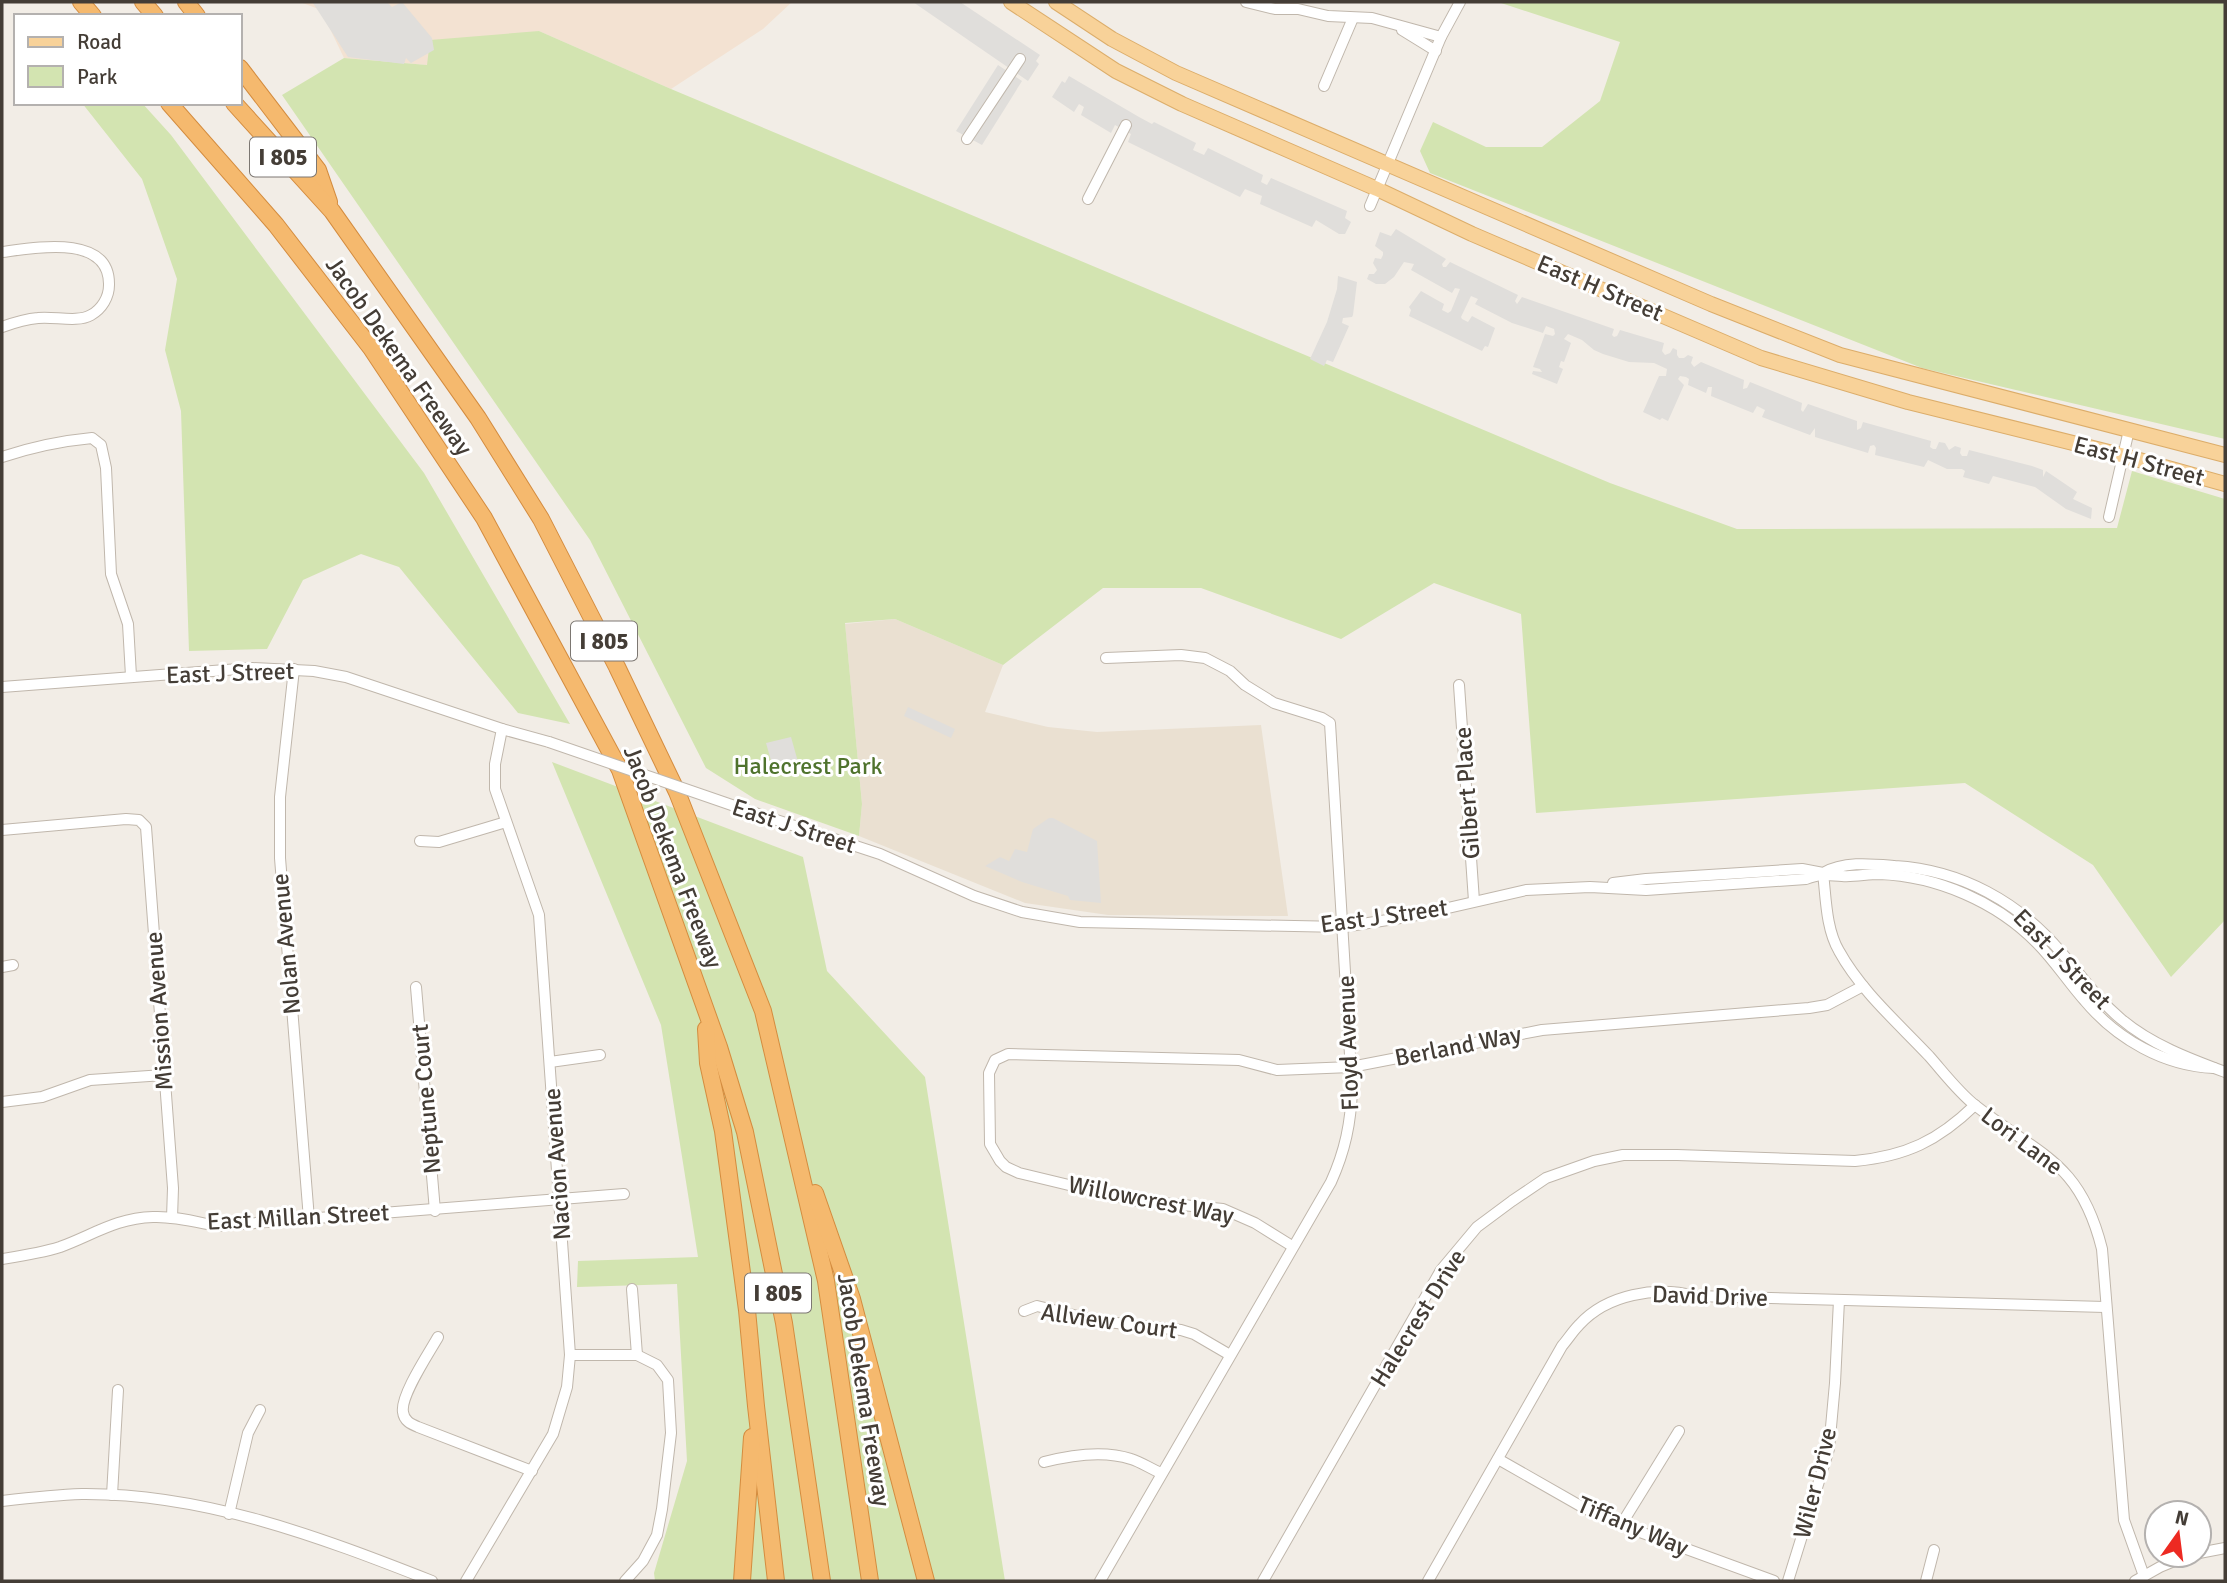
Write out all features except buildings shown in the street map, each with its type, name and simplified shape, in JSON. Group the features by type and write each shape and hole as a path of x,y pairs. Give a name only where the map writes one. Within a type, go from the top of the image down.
{"highway":[{"path":"242,71 318,170 332,211"},
{"name":"Jacob Dekema Freeway","path":"171,105 276,225 371,348 484,518 620,770 706,1011 745,1132 784,1323 822,1581"},
{"name":"Jacob Dekema Freeway","path":"236,105 332,211 478,418 541,519 677,792 763,1011 826,1281 870,1581"},
{"path":"706,1011 708,1063 723,1131 747,1310 776,1581"},
{"path":"788,1115 852,1299 926,1581"},
{"path":"741,1581 756,1406"}],"main road":[{"name":"East H Street","path":"1011,2 1116,71 1182,104 1377,189 1472,234 1761,358 1908,402 2225,484"},
{"name":"East H Street","path":"1056,2 1112,39 1177,73 1711,304 1840,355 2225,455"}],"street":[{"path":"1246,2 1275,9 1298,9 1328,16 1388,21 1441,37"},
{"path":"1370,206 1441,37 1461,2"},
{"path":"1324,86 1353,18"},
{"path":"1388,21 1436,51"},
{"path":"967,139 1020,59"},
{"path":"1088,199 1126,125"},
{"path":"2,252 42,247 81,249 93,254 103,263 109,282 105,301 97,311 85,318 38,317 2,327"},
{"path":"2109,517 2129,430"},
{"path":"2,457 40,445 65,441 92,438 101,445 106,468 111,574 128,624 131,676"},
{"name":"Floyd Avenue","path":"1100,1581 1331,1182 1344,1153 1351,1121 1351,1067 1330,723 1274,703 1245,685 1230,671 1205,658 1172,655 1106,659"},
{"name":"East J Street","path":"2,687 252,668 293,669 346,677 880,854 974,896 1021,912 1062,921 1343,927 1413,916 1514,891 1802,869 1823,873 1836,866 1907,866 1949,875 1988,891 2008,903 2044,933 2100,1001 2123,1021 2160,1045 2222,1070"},
{"name":"Nolan Avenue","path":"293,669 281,797 279,858 309,1219"},
{"name":"Gilbert Place","path":"1459,685 1474,901"},
{"name":"Nacion Avenue","path":"466,1581 553,1434 561,1413 569,1376 570,1355 539,915 495,789 496,752 502,729"},
{"name":"Mission Avenue","path":"2,830 126,819 139,820 146,827 173,1188 172,1217"},
{"path":"420,841 439,842 506,822"},
{"name":"Lori Lane","path":"1823,873 1828,914 1838,949 1863,986 1975,1105 2044,1152 2070,1177 2081,1193 2096,1226 2102,1249 2123,1520 2139,1578"},
{"name":"Berland Way","path":"1008,1054 1239,1060 1277,1070 1351,1067 1542,1030 1809,1008 1827,1004 1863,986"},
{"name":"Neptune Court","path":"416,987 435,1211"},
{"name":"Willowcrest Way","path":"1008,1054 995,1060 989,1073 990,1144 1006,1167 1019,1173 1132,1200 1223,1209 1255,1223 1292,1246"},
{"path":"550,1062 600,1055"},
{"path":"2,1102 42,1097 90,1080 164,1074"},
{"name":"Halecrest Drive","path":"1264,1581 1441,1270 1477,1227 1546,1178 1594,1161 1623,1155 1677,1154 1855,1161 1877,1159 1921,1146 1955,1123 1975,1105"},
{"name":"East Millan Street","path":"2,1259 33,1255 61,1247 111,1224 151,1217 172,1217 217,1226 435,1211 624,1194"},
{"path":"632,1289 637,1355"},
{"name":"David Drive","path":"1430,1578 1562,1346 1578,1325 1603,1306 1632,1295 1660,1292 1695,1296 2105,1307"},
{"name":"Wiler Drive","path":"1788,1581 1829,1449 1839,1300"},
{"name":"Allview Court","path":"1024,1311 1037,1306 1098,1321 1181,1330 1194,1334 1230,1355"},
{"path":"438,1337 403,1404 403,1415 408,1423 532,1472"},
{"path":"570,1355 637,1355 657,1365 668,1380 671,1433 657,1535 643,1561 625,1581"},
{"path":"112,1495 118,1390"},
{"path":"229,1514 248,1433 260,1410"},
{"path":"1621,1525 1679,1431"},
{"path":"1044,1462 1071,1455 1115,1456 1132,1459 1161,1473"},
{"name":"Tiffany Way","path":"1498,1460 1584,1508 1621,1525 1774,1581"},
{"path":"2,1501 40,1496 112,1495 157,1499 279,1525 321,1538 432,1581"},
{"path":"1926,1581 1934,1550"},
{"path":"2139,1578 2159,1569"},
{"path":"1430,1578 1443,1581"}],"shaded area":[{"path":"300,2 792,2 763,29 671,89 539,31 427,65 344,58 321,10"},
{"path":"387,2 392,7 402,2 432,38 434,50 411,63 406,58 404,64 348,57 313,3"},
{"path":"913,2 960,2 1040,55 1036,61 1039,64 1028,81"},
{"path":"998,65 1022,81 982,145 956,131"},
{"path":"1069,76 1152,124 1154,122 1196,143 1193,150 1204,155 1208,148 1263,175 1261,182 1267,185 1271,178 1347,211 1345,218 1351,222 1345,234 1339,234 1316,220 1312,227 1260,204 1262,196 1245,189 1240,197 1128,142 1131,134 1115,125 1111,133 1081,115 1084,107 1079,104 1074,112 1052,97 1062,81 1065,83"},
{"path":"1396,229 1446,259 1443,267 1450,262 1518,295 1515,301 1517,304 1522,297 1614,329 1614,337 1620,330 1664,343 1662,351 1665,355 1673,348 1677,350 1679,358 1688,355 1693,357 1691,363 1694,367 1701,362 1744,380 1743,389 1747,388 1750,382 1802,403 1803,412 1808,404 1857,421 1857,430 1863,422 1931,441 1930,447 1933,449 1936,449 1939,442 1945,443 1949,450 1955,446 1961,448 1962,456 1967,456 1969,450 2043,470 2043,477 2046,471 2077,492 2073,499 2092,508 2091,519 2066,509 2035,487 1993,476 1989,484 1963,477 1965,471 1962,469 1947,469 1928,460 1924,467 1875,455 1874,445 1870,446 1868,453 1815,437 1815,428 1810,435 1762,417 1765,410 1757,406 1753,413 1711,396 1712,387 1708,387 1706,393 1688,385 1689,379 1686,377 1680,376 1678,379 1684,385 1668,421 1662,418 1660,420 1643,412 1659,376 1666,376 1667,369 1654,363 1629,362 1603,354 1568,334 1564,339 1571,343 1564,362 1561,361 1559,367 1563,369 1557,384 1532,374 1533,371 1542,372 1533,367 1545,334 1553,336 1554,329 1546,326 1543,333 1512,323 1475,304 1478,299 1471,296 1462,319 1468,322 1472,316 1495,328 1488,347 1485,346 1482,351 1409,316 1409,307 1421,291 1444,304 1442,310 1448,313 1460,289 1455,288 1452,293 1411,270 1414,264 1404,262 1394,277 1385,284 1376,284 1367,279 1369,274 1374,274 1377,270 1373,263 1375,258 1381,259 1383,255 1375,246 1380,232 1391,236"},
{"path":"1338,276 1357,282 1353,315 1343,318 1342,323 1349,326 1333,362 1327,360 1324,366 1310,359 1327,322"},
{"path":"895,619 1003,665 985,712 1048,727 1097,732 1261,725 1288,916 1108,915 1025,903 859,836 862,804 845,624"},
{"path":"908,707 955,729 951,738 904,716"},
{"path":"791,737 800,769 775,775 766,743"},
{"path":"1049,818 1097,841 1101,903 1070,900 1068,896 1022,882 985,866 1000,857 1009,861 1015,849 1027,852 1033,829"}],"green space":[{"path":"1498,2 2225,2 2225,439 1922,368 1430,173 1420,151 1433,122 1486,147 1542,147 1600,101 1620,42"},
{"name":"Halecrest Park","path":"539,31 671,89 1610,483 1737,529 2117,528 2132,471 2225,499 2225,920 2171,977 2093,865 1965,783 1536,813 1521,614 1434,583 1341,639 1201,588 1103,588 1003,665 895,619 845,623 862,804 859,836 755,799 706,768 590,540 282,95 344,58 427,65 430,40"},
{"path":"84,105 144,105 171,135 424,473 570,724 518,713 399,567 361,554 303,580 267,649 189,651 181,411 165,350 177,279 142,179"},
{"path":"552,762 803,857 827,971 925,1077 1005,1581 655,1581 654,1573 687,1461 677,1284 577,1287 578,1261 698,1257 661,1025"}]}
